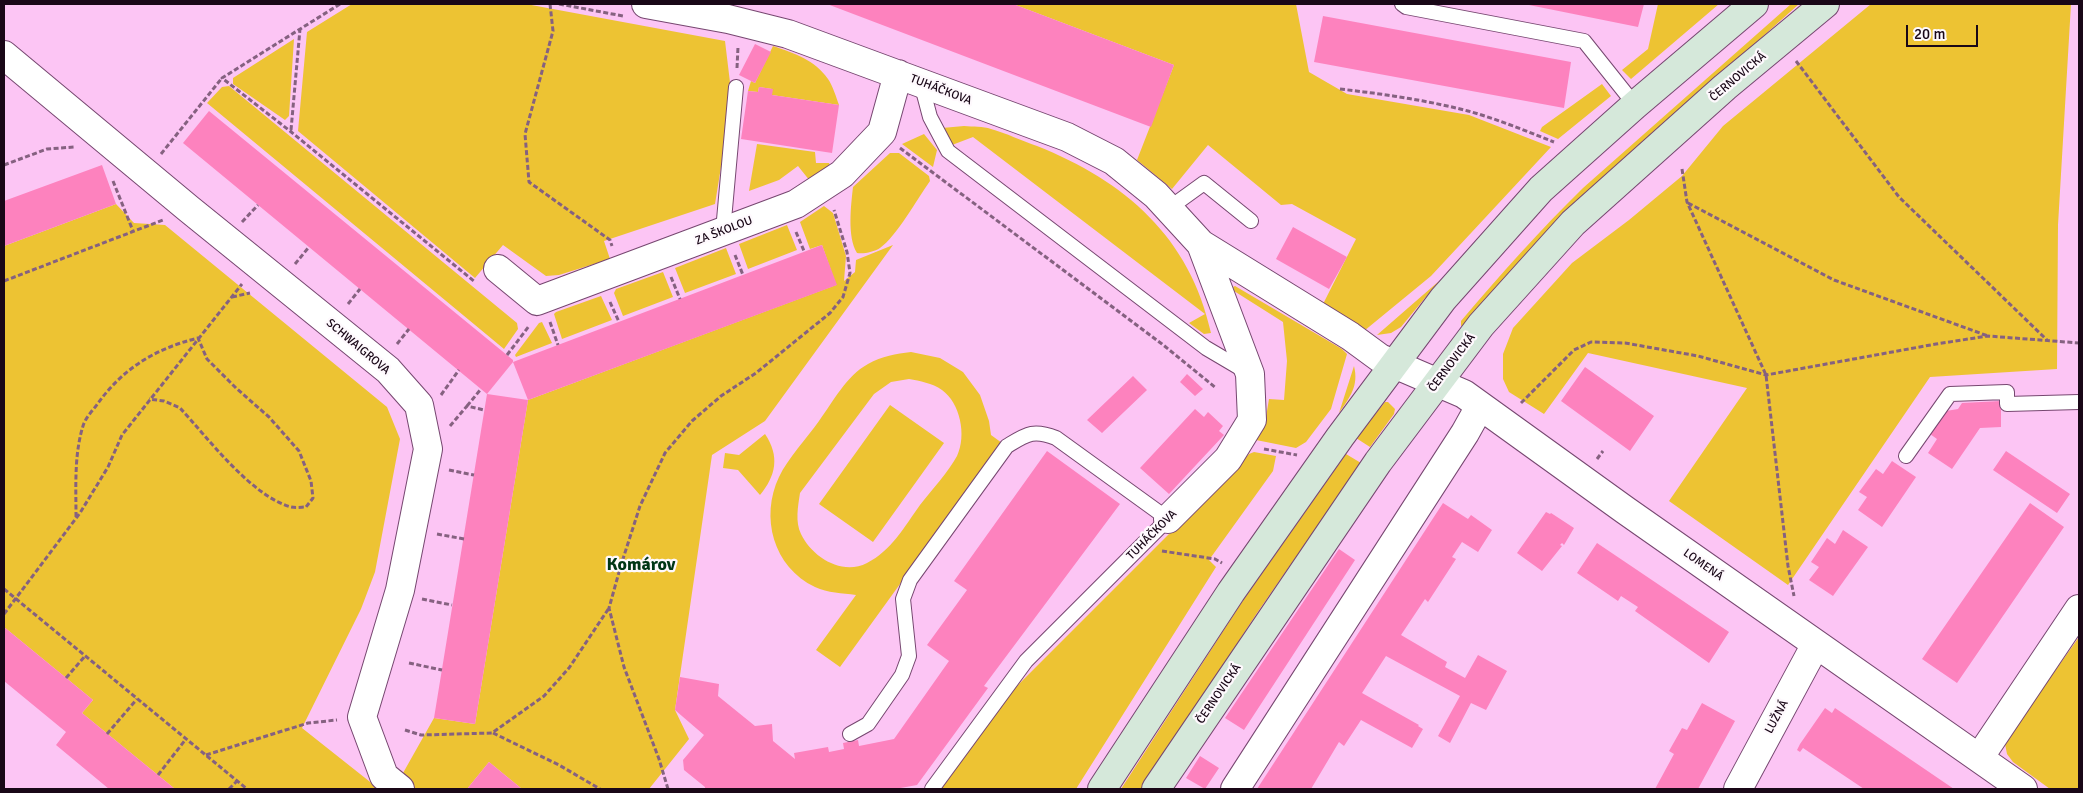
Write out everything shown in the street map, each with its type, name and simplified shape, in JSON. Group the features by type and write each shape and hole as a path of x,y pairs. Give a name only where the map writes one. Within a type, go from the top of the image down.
{"main road":[{"path":"1102,789 1231,592 1393,363 1443,299 1541,189 1634,105 1754,4"},
{"name":"ČERNOVICKÁ","path":"1156,789 1356,494 1430,380 1573,223 1725,87 1825,4"}],"street":[{"name":"TUHÁČKOVA","path":"646,4 729,12 1066,137 1114,162 1156,195 1201,244 1350,336 1380,358 1430,380"},
{"name":"SCHWAIGROVA","path":"4,55 189,210 388,370 419,405 428,449 400,590 362,717"},
{"name":"ZA ŠKOLOU","path":"543,310 728,241 796,204 842,174 882,132 910,78"},
{"name":"TUHÁČKOVA","path":"1168,519 1228,459 1252,420 1250,374 1201,244"},
{"path":"490,279 543,310"},
{"name":"LOMENÁ","path":"1430,380 1464,394 2023,789"},
{"path":"1235,789 1465,433 1480,406"},
{"path":"1979,758 2079,609"},
{"name":"LUŽNÁ","path":"1738,789 1809,639"},
{"path":"362,717 384,776 400,789"}],"lane":[{"path":"1402,4 1584,41 1634,105"},
{"path":"910,78 948,151 1206,348 1250,374"},
{"path":"728,241 736,87"},
{"path":"1168,209 1204,183 1251,221"},
{"path":"1906,456 1950,394 2007,392 2007,404 2079,402"},
{"path":"850,734 868,724 902,675 909,656 903,599 910,580 1007,446 1029,433 1043,433 1056,438 1168,519"},
{"name":"TUHÁČKOVA","path":"932,789 1026,661 1168,519"}],"path":[{"path":"156,161 222,78 340,4"},
{"path":"550,4 553,31 525,134 529,182 610,240"},
{"path":"290,130 300,29"},
{"path":"1794,57 1899,197 2047,341"},
{"path":"222,78 490,279"},
{"path":"1340,89 1419,101 1468,111 1521,128 1579,154"},
{"path":"896,144 1162,344 1216,388"},
{"path":"4,165 47,149 80,148"},
{"path":"1682,169 1687,202 1766,375 1788,566 1809,639"},
{"path":"112,179 133,231"},
{"path":"1687,202 1834,280 1988,336"},
{"path":"237,228 258,205"},
{"path":"492,733 544,696 569,668 609,608 640,506 665,453 692,421 721,396 756,373 822,319 843,297 850,274 847,252 834,208"},
{"path":"4,281 189,210"},
{"path":"795,228 804,251"},
{"path":"728,241 743,275"},
{"path":"290,270 309,247"},
{"path":"4,614 76,517 108,467 122,435 257,264"},
{"path":"671,275 680,298"},
{"path":"346,307 360,289"},
{"path":"609,298 619,322"},
{"path":"507,355 543,310 558,344"},
{"path":"396,344 409,329"},
{"path":"1514,407 1520,404 1574,350 1590,342 1625,343 1689,355 1766,375 1988,336 2079,343"},
{"path":"149,400 164,401 180,408 250,484 267,496 292,508 306,507 313,498 311,481 299,450 269,417 207,359 198,338"},
{"path":"76,517 76,459 84,424 109,388 147,356 198,338"},
{"path":"437,399 459,370"},
{"path":"444,433 481,389"},
{"path":"467,406 484,410"},
{"path":"1237,444 1300,456"},
{"path":"441,469 474,475"},
{"path":"429,533 464,539"},
{"path":"1157,551 1215,559 1226,566"},
{"path":"4,589 247,789"},
{"path":"419,598 452,605"},
{"path":"609,608 624,667 659,759 668,789"},
{"path":"66,678 85,656"},
{"path":"410,663 442,670"},
{"path":"107,734 137,699"},
{"path":"205,755 308,723 362,717"},
{"path":"405,730 421,734 492,733 559,764 600,789"},
{"path":"158,775 186,739"},
{"path":"229,789 237,781"}],"shaded area":[{"path":"352,4 526,4 725,41 732,99 715,204 604,241 610,259 559,275 546,276 503,245 475,278 298,131 307,32"},
{"path":"1013,4 1296,4 1309,72 1347,94 1469,115 1551,147 1431,276 1364,331 1322,306 1356,239 1292,204 1281,205 1208,145 1172,189 1137,160 1174,65"},
{"path":"1658,4 1719,4 1631,79 1622,70 1648,49"},
{"path":"1791,4 1799,4 1558,220 1465,325 1461,326 1461,321 1505,270 1583,188"},
{"path":"1871,4 2071,4 2058,225 2057,369 1930,377 1788,585 1669,501 1747,388 1588,353 1544,414 1509,392 1503,379 1503,354 1513,328 1572,263 1629,220 1682,176 1723,126"},
{"path":"294,39 289,116 285,120 233,84 233,78"},
{"path":"773,46 810,62 823,72 830,82 839,105 772,95 772,89 759,87 758,92 748,91 751,81 755,83"},
{"path":"1602,84 1611,96 1558,139 1540,131 1542,127"},
{"path":"229,86 517,323 518,329 504,349 207,103 222,87"},
{"path":"964,126 988,128 1037,146 1069,160 1098,176 1125,195 1149,217 1170,241 1187,268 1201,299 1211,333 1204,334 1189,323 1205,314 973,137 952,145 942,128"},
{"path":"924,134 937,150 933,167 902,144"},
{"path":"757,144 815,152 816,163 829,163 830,166 810,181 798,166 779,180 749,191"},
{"path":"890,153 899,153 929,176 930,181 900,226 886,243 875,251 857,253 851,230 853,187"},
{"path":"116,204 134,223 165,225 387,407 400,439 375,572 361,609 302,728 379,789 175,789 82,713 93,700 4,627 4,246"},
{"path":"824,206 833,213 846,256 844,281 855,272 856,260 893,245 765,421 712,455 675,710 689,739 649,789 522,789 489,762 467,789 394,789 434,718 475,724 528,400 836,285 822,245 810,249 800,222"},
{"path":"787,225 797,250 748,269 739,244"},
{"path":"726,248 736,274 685,293 675,268"},
{"path":"663,272 673,297 623,316 614,293 616,289"},
{"path":"1439,281 1401,327 1391,333 1377,335"},
{"path":"1235,286 1342,349 1347,354 1331,409 1306,442 1296,448 1256,440 1266,417 1269,399 1284,400 1287,361 1283,322 1234,291 1233,287"},
{"path":"601,296 612,320 562,339 554,314"},
{"path":"542,322 552,343 516,357 515,355 539,323"},
{"path":"911,352 940,358 963,372 980,395 989,421 991,435 1002,443 840,667 816,650 856,595 830,592 815,587 789,567 780,554 774,540 771,524 773,492 787,463 853,375 873,361","holes":["909,379 926,383 942,390 953,403 960,420 961,429 960,448 957,456 897,537 883,552 867,563 848,567 838,566 820,557 812,550 801,534 798,519 800,493 874,394 891,382"]},
{"path":"1354,366 1354,385 1350,396 1339,413"},
{"path":"1385,402 1388,402 1395,409 1394,414 1370,447 1356,438"},
{"path":"890,405 944,443 873,542 819,504"},
{"path":"765,434 773,450 774,466 770,481 760,495 738,470 723,468 725,453 739,455"},
{"path":"1254,452 1276,456 1273,471 1209,560 1216,567 1076,789 940,789 1012,691 1249,454"},
{"path":"1346,454 1361,463 1257,613 1142,789 1121,789 1242,602"},
{"path":"2079,637 2079,789 2050,789 2013,762 2007,754 2005,744"}],"building":[{"path":"827,4 1013,4 1174,65 1151,127"},
{"path":"1524,4 1644,4 1638,27"},
{"path":"1323,16 1571,62 1564,108 1314,62"},
{"path":"755,44 771,52 755,83 739,75"},
{"path":"759,87 773,89 772,95 839,105 832,153 741,139 748,91 758,92"},
{"path":"209,111 513,360 487,394 183,143"},
{"path":"102,165 116,204 4,246 4,201"},
{"path":"1293,227 1347,257 1329,289 1276,259"},
{"path":"822,245 837,285 528,400 513,362"},
{"path":"1585,367 1654,416 1630,451 1561,401"},
{"path":"1187,374 1203,389 1195,396 1180,382"},
{"path":"1133,376 1147,390 1102,433 1087,420"},
{"path":"487,394 528,400 475,724 434,718"},
{"path":"2001,401 2001,427 1980,428 1952,469 1928,453 1937,439 1930,434 1946,411 1958,409 1962,403"},
{"path":"1195,409 1204,417 1208,412 1223,426 1219,431 1224,435 1169,494 1140,468"},
{"path":"1047,451 1120,504 984,686 988,688 917,785 895,789 705,789 684,770 683,760 704,735 675,710 680,677 719,684 718,696 755,726 772,724 773,741 795,759 794,753 828,747 829,752 844,749 843,743 858,740 859,746 894,739 949,661 927,645 967,590 954,581"},
{"path":"2006,451 2070,494 2057,513 1993,470"},
{"path":"1892,461 1916,477 1882,527 1858,510 1867,497 1859,492 1876,469 1883,474"},
{"path":"1443,503 1468,519 1471,515 1492,530 1478,552 1462,542 1452,557 1456,559 1428,602 1425,599 1401,635 1447,662 1445,667 1465,678 1478,655 1507,671 1486,710 1471,703 1450,743 1438,736 1460,696 1386,656 1362,693 1423,729 1412,748 1361,720 1344,746 1339,742 1311,789 1257,789"},
{"path":"2030,503 2064,527 1957,683 1922,659"},
{"path":"1546,512 1551,513 1574,528 1564,545 1562,543 1560,545 1562,546 1542,571 1517,553"},
{"path":"1843,530 1868,547 1833,596 1809,580 1819,567 1811,562 1827,538 1835,544"},
{"path":"1597,543 1729,632 1709,663 1635,611 1638,607 1621,596 1618,601 1577,573"},
{"path":"1339,549 1355,560 1244,730 1225,718"},
{"path":"4,627 93,700 82,713 175,789 109,789 56,745 66,732 4,681"},
{"path":"1702,703 1735,721 1698,789 1655,789 1674,754 1669,751 1682,728 1687,730"},
{"path":"1825,708 1832,713 1835,708 1954,789 1864,789 1803,748 1800,752 1797,750 1800,744"},
{"path":"1200,756 1219,768 1205,789 1186,778"},
{"path":"489,762 522,789 467,789"}],"district":[{"name":"Komárov","path":"641,565"}]}
